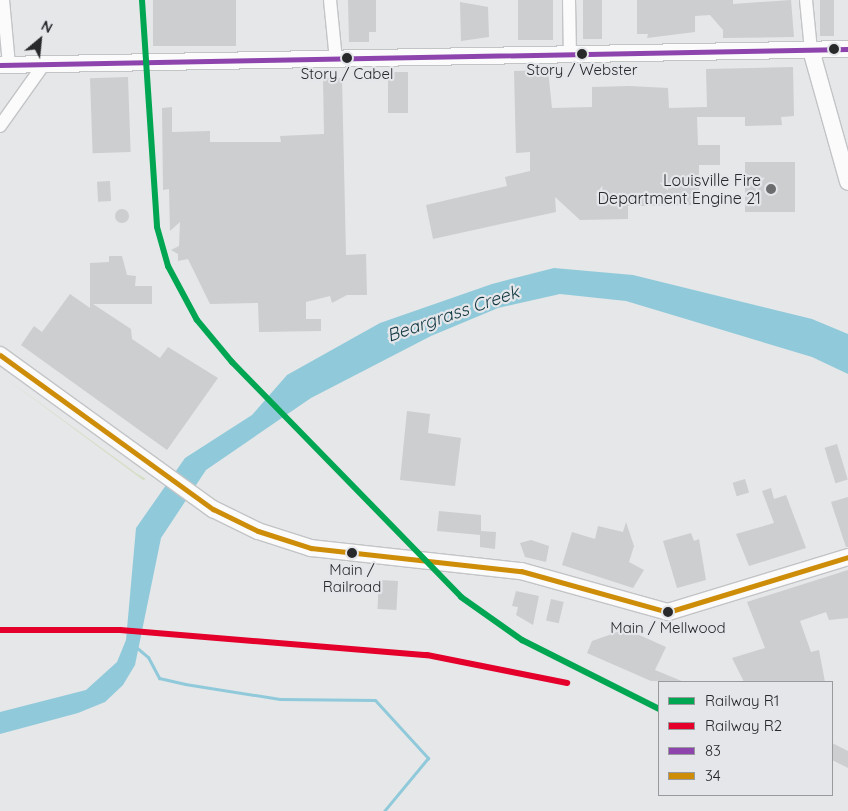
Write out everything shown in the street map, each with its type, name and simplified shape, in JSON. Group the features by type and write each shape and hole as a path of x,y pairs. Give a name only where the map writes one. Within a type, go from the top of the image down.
{"main road":[{"path":"4,65 570,56 848,49"},
{"path":"811,50 848,182"},
{"path":"0,356 196,498 258,531 312,548 521,571 668,612 848,557"}],"street":[{"path":"3,0 4,65"},
{"path":"330,0 336,60"},
{"path":"569,0 570,56"},
{"path":"806,0 811,50"},
{"path":"0,126 44,64"}],"green space":[{"path":"0,374 136,473 146,479 143,480"}],"water":[{"name":"Beargrass Creek","path":"554,268 633,275 812,319 848,334 848,374 812,357 626,301 560,294 498,308 431,336 311,398 206,470 161,538 135,665 123,685 105,702 78,713 0,734 0,712 86,690 117,662 126,640 136,528 185,458 252,415 287,375 380,323 492,284"}],"building":[{"path":"153,0 236,0 236,46 153,46"},
{"path":"348,0 376,0 376,32 369,32 369,42 349,42"},
{"path":"518,0 553,0 553,40 518,40"},
{"path":"583,0 602,0 602,39 583,39"},
{"path":"637,0 733,0 733,4 791,0 794,37 723,38 723,30 710,15 695,16 695,32 647,38 648,34 637,34"},
{"path":"820,0 834,0 834,36 820,36"},
{"path":"460,2 488,7 489,37 461,41"},
{"path":"793,67 794,116 781,117 782,125 745,126 745,117 697,117 698,145 720,145 720,165 699,165 699,205 628,206 628,219 580,220 555,197 556,212 433,239 426,205 507,186 505,177 530,171 530,152 516,153 514,71 548,70 552,108 592,107 592,87 629,86 668,88 669,108 707,107 706,69"},
{"path":"388,72 408,72 408,113 388,113"},
{"path":"128,77 131,152 93,153 90,78"},
{"path":"323,78 342,78 346,255 366,254 367,295 347,295 332,303 330,296 306,302 306,319 321,319 321,331 259,332 258,303 210,304 188,259 178,261 178,254 171,250 179,246 180,222 170,231 169,189 163,190 162,108 172,107 172,132 210,131 210,142 281,142 280,136 324,134"},
{"name":"Louisville Fire Department Engine 21","path":"745,162 795,162 795,212 745,212"},
{"path":"110,181 111,201 98,202 97,182"},
{"path":"119,209 125,209 129,216 125,223 119,223 115,219 115,213"},
{"path":"109,256 122,256 127,275 136,276 135,286 152,286 152,304 93,304 131,329 132,339 160,358 168,347 218,378 167,450 21,345 34,326 42,332 70,294 90,308 90,263 109,262"},
{"path":"407,411 430,414 428,433 461,438 455,486 400,480"},
{"path":"837,444 848,479 835,483 825,448"},
{"path":"745,479 749,492 737,496 733,483"},
{"path":"771,488 774,499 786,495 806,548 749,566 736,534 774,523 762,491"},
{"path":"848,497 848,547 846,547 831,502"},
{"path":"439,511 481,515 481,531 496,532 495,549 480,547 480,535 437,531"},
{"path":"626,522 634,546 629,562 644,570 633,588 562,565 572,532 595,539 598,526 623,532"},
{"path":"691,533 694,541 699,539 706,580 677,588 663,541"},
{"path":"531,540 549,546 546,562 525,557 520,543"},
{"path":"848,570 848,618 829,620 826,612 800,621 811,652 819,650 825,681 744,681 732,658 765,648 747,602"},
{"path":"379,580 398,581 396,610 377,609"},
{"path":"516,591 539,596 533,625 516,615 518,607 512,606"},
{"path":"551,599 564,602 559,623 546,620"},
{"path":"626,629 666,647 655,670 682,681 651,681 587,653 592,641"},
{"path":"833,744 848,751 848,768 833,760"}],"waterway":[{"path":"136,647 148,657 159,678 185,684 280,699 375,700 428,758 384,811"}],"rail line":[{"name":"R1","path":"142,0 157,227 168,266 197,320 232,362 461,597 522,640 658,708"},
{"name":"R2","path":"0,630 120,630 427,655 567,683"}],"transit line":[{"name":"83","path":"0,65 848,49"},
{"name":"34","path":"0,355 213,509 258,531 311,548 521,571 668,612 848,557"}],"place":[{"name":"Story / Webster","path":"582,54"},
{"name":"Story / Cabel","path":"347,58"},
{"name":"Louisville Fire Department Engine 21","path":"771,189"},
{"name":"Main / Railroad","path":"352,553"},
{"name":"Main / Mellwood","path":"668,612"}]}
